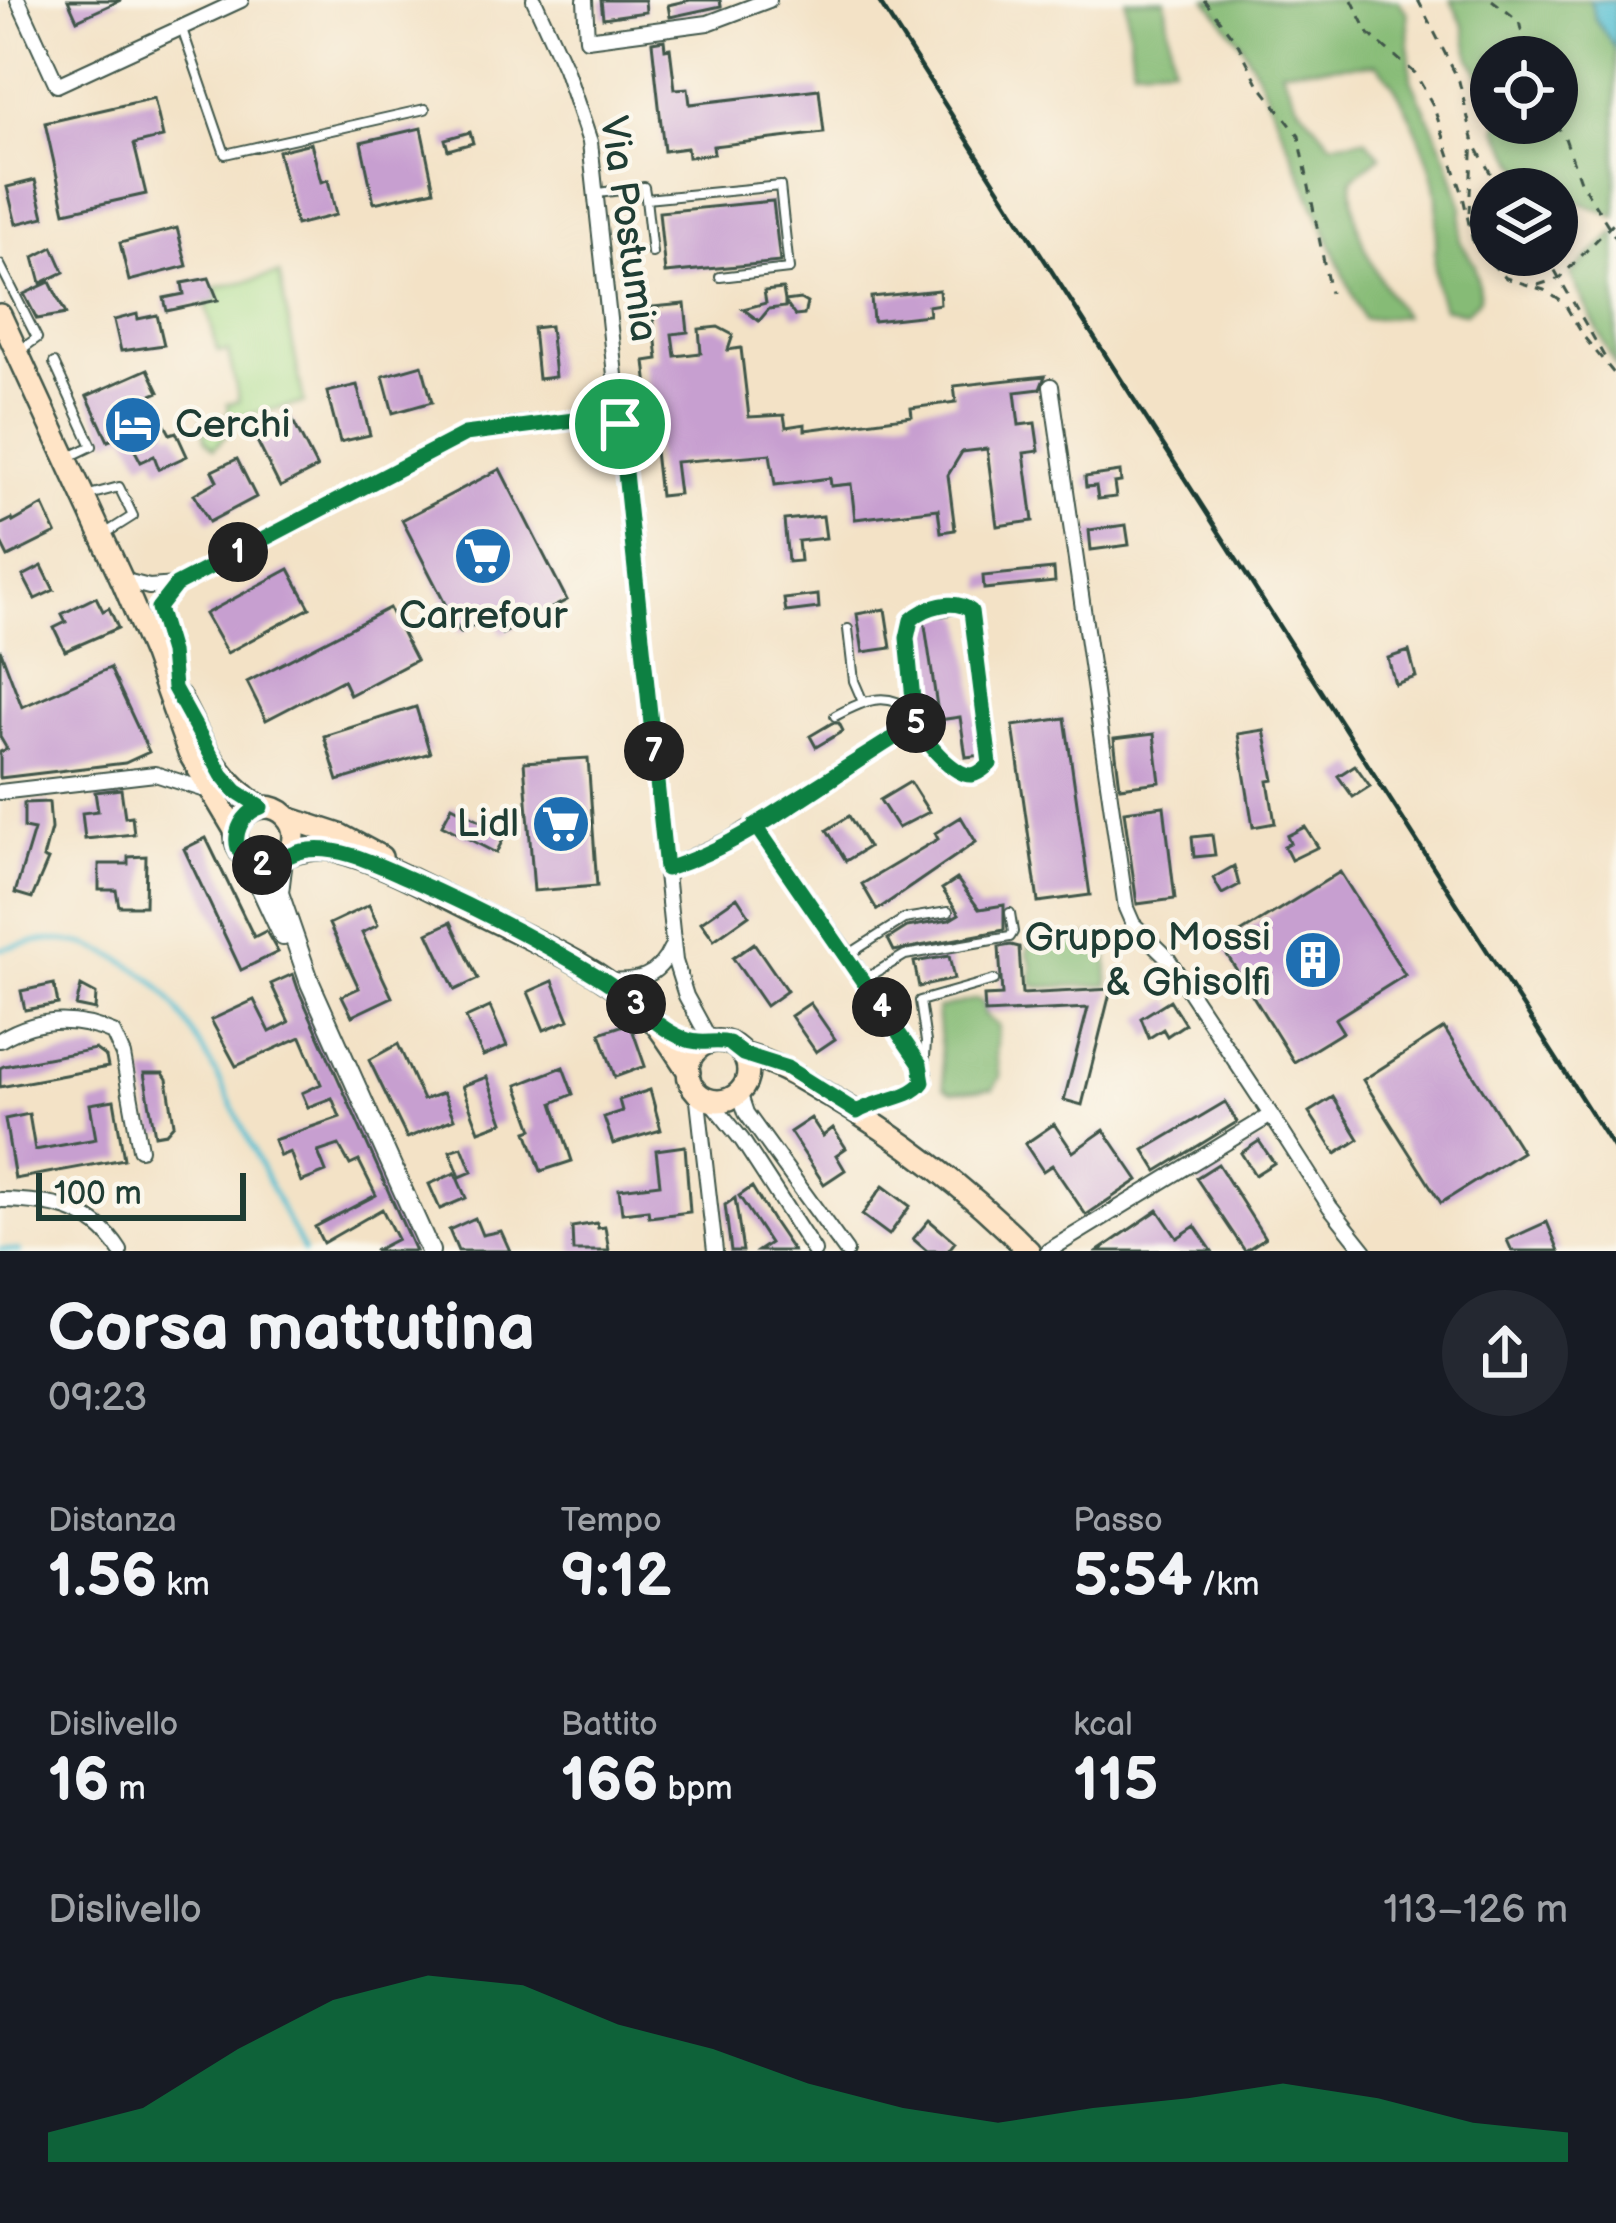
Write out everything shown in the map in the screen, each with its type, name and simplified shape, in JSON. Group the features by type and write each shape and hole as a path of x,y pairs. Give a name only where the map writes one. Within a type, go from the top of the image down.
{"main road":[{"path":"0,316 247,859 269,865 285,856 330,848 405,877 604,980 640,1006 704,1095 725,1100 743,1086 775,1077 807,1083"},
{"path":"154,655 174,688 212,783 350,840 405,877"},
{"path":"236,832 247,813 261,807"},
{"path":"285,856 294,839 288,818"},
{"path":"658,1025 707,1044 729,1043 743,1054 777,1064 857,1112 962,1189 1029,1251"},
{"path":"704,1095 694,1053 707,1044"},
{"path":"743,1054 743,1086"}],"street":[{"path":"18,0 57,85 241,0"},
{"name":"Via Postumia","path":"534,0 565,68 590,142 618,403"},
{"path":"585,0 587,39 708,23 769,0"},
{"path":"1051,386 1126,908 1133,925 1166,956 1330,1208 1365,1251"},
{"path":"605,416 608,406 618,403 627,413 620,424 673,943 686,996 707,1044"},
{"path":"605,416 611,424 620,424"},
{"path":"122,580 149,587 176,585 465,434 605,416"},
{"path":"174,688 171,652 158,608 176,585"},
{"path":"666,869 755,825 900,734"},
{"path":"0,792 155,774 212,783"},
{"path":"755,825 848,955 924,1073 914,1093 873,1102 857,1112"},
{"path":"285,856 279,893 310,983 430,1251"},
{"path":"247,859 310,983"},
{"path":"604,980 645,978 666,961 673,943"},
{"path":"0,1040 21,1028 54,1021 113,1033 123,1055 140,1149"},
{"path":"743,1086 746,1114 846,1251"},
{"path":"704,1095 715,1251"},
{"path":"704,1095 709,1122 704,1141"},
{"path":"704,1095 742,1140 814,1251"},
{"path":"1048,1251 1271,1115"},
{"path":"0,1200 54,1202 95,1224 120,1251"}],"lane":[{"path":"182,28 225,154 425,110"},
{"path":"646,199 780,186 789,269 720,277"},
{"path":"598,193 644,187 652,253"},
{"path":"0,266 37,338 17,352"},
{"path":"54,363 92,446 66,458"},
{"path":"83,496 119,488 133,516 101,536"},
{"path":"835,716 880,697 902,703 914,716 918,732 964,774 972,775 990,764 973,619 966,606 922,610 908,627 914,716 900,734"},
{"path":"848,629 854,681 863,702"},
{"path":"848,955 896,922 948,912"},
{"path":"864,980 905,955 1010,937 1010,914"},
{"path":"924,1073 926,1042 920,1001 994,980"}],"path":[{"path":"1204,0 1299,136 1330,293"},
{"path":"1352,0 1369,34 1415,73 1433,104 1462,191 1474,247 1506,278 1533,286 1560,278 1616,220"},
{"path":"1418,0 1459,81 1470,125"},
{"path":"1492,0 1519,21 1523,36"},
{"path":"1473,144 1468,216 1483,256 1506,278 1544,290 1564,303 1616,376"},
{"path":"1567,144 1580,181 1616,238"},
{"path":"1560,278 1616,376"}],"green space":[{"path":"1126,0 1165,0 1173,65 1133,67"},
{"path":"1207,0 1398,0 1407,13 1411,79 1448,160 1462,207 1460,241 1470,257 1470,276 1477,276 1480,298 1465,313 1444,308 1439,295 1435,183 1415,127 1387,76 1377,64 1281,69 1297,103 1331,143 1365,139 1381,156 1352,178 1353,199 1366,251 1403,316 1363,319 1241,43"},
{"path":"1451,0 1590,0 1596,20 1616,49 1616,217 1578,202 1578,168 1522,168 1507,144 1578,144 1578,36 1470,36 1470,58 1464,27"},
{"path":"1616,232 1616,367 1571,276 1578,276 1578,267"},
{"path":"279,274 304,403 245,415 214,448 205,439 202,420 229,415 227,404 239,401 228,351 218,352 206,303 217,300 215,288"},
{"path":"1100,935 1107,942 1108,985 1038,987 1032,983 1030,944"},
{"path":"976,999 998,1026 1000,1077 993,1089 952,1092 944,1087 937,1009"}],"water":[{"path":"1590,0 1616,0 1616,49 1596,20"}],"building":[{"path":"68,0 121,0 77,20"},
{"path":"601,0 645,0 646,12 603,18"},
{"path":"720,0 721,6 670,17 668,5"},
{"path":"664,40 665,49 670,48 675,89 688,88 690,104 819,89 824,133 713,146 714,154 688,157 687,148 664,151 652,42"},
{"path":"154,98 163,137 134,144 146,194 65,212 45,123"},
{"path":"421,128 434,190 374,203 361,142"},
{"path":"470,132 473,143 448,150 445,139"},
{"path":"311,143 321,182 328,180 336,215 296,225 278,151"},
{"path":"35,180 44,217 16,224 7,187"},
{"path":"773,201 780,262 665,273 659,212"},
{"path":"177,228 187,266 129,281 120,243"},
{"path":"53,247 64,272 41,283 34,257"},
{"path":"209,278 218,300 167,311 164,298 184,294 182,283"},
{"path":"50,282 66,314 37,319 24,294"},
{"path":"783,289 785,301 807,303 804,315 795,316 785,302 785,307 769,309 759,321 743,309 766,303 764,291"},
{"path":"939,290 940,304 928,306 929,315 873,321 871,297"},
{"path":"685,304 688,332 672,334 675,356 701,353 699,329 718,327 733,335 728,350 741,348 749,417 784,415 786,427 805,424 805,430 912,416 911,408 956,402 954,386 1045,376 1040,389 1015,392 1019,425 1035,423 1039,451 1024,453 1033,521 997,526 987,449 962,452 948,475 955,530 941,532 938,509 855,519 851,484 831,486 830,478 775,485 770,454 675,462 679,494 660,496 645,361 658,359 652,307"},
{"path":"137,314 138,319 157,315 164,345 121,351 114,320"},
{"path":"550,326 555,377 538,379 533,328"},
{"path":"422,365 432,402 393,413 383,376"},
{"name":"Cerchi","path":"148,369 159,392 149,396 187,456 159,469 154,456 141,462 126,434 108,441 87,396"},
{"path":"357,385 370,435 340,442 327,392"},
{"path":"292,419 317,468 280,487 255,437"},
{"path":"237,459 256,497 209,522 194,494 217,481 212,471"},
{"path":"500,469 567,600 502,634 493,616 460,633 402,520"},
{"path":"1120,472 1121,482 1114,483 1116,497 1098,499 1096,486 1086,487 1085,477"},
{"path":"43,505 56,533 8,557 0,541 0,525"},
{"path":"823,516 826,538 798,541 800,561 788,562 784,520"},
{"path":"1126,525 1129,545 1091,550 1089,530"},
{"path":"42,566 54,590 35,599 23,576"},
{"path":"289,569 310,608 227,653 205,614"},
{"path":"1054,569 1055,582 984,589 983,576"},
{"path":"818,595 819,608 786,612 784,599"},
{"path":"96,597 103,611 109,608 118,628 65,651 54,628 66,622 62,614"},
{"path":"389,608 416,660 350,695 343,680 266,720 247,682"},
{"path":"885,609 891,648 863,652 857,614"},
{"path":"960,613 965,620 982,755 966,757 960,717 939,720 924,619"},
{"path":"0,649 22,707 110,668 149,752 125,763 0,778 0,752 7,749 0,737"},
{"path":"1409,651 1416,677 1395,684 1388,658"},
{"path":"416,707 430,753 338,781 324,736"},
{"path":"1065,718 1090,895 1038,902 1013,726"},
{"path":"839,723 843,731 816,747 810,736"},
{"path":"1264,730 1274,780 1268,781 1275,823 1253,827 1238,734"},
{"path":"1154,734 1160,782 1120,787 1114,739"},
{"name":"Lidl","path":"588,758 597,886 534,891 524,762"},
{"path":"1355,765 1370,786 1353,797 1338,776"},
{"path":"910,782 929,812 898,828 880,800"},
{"path":"121,789 125,817 132,816 134,834 85,839 82,813 98,811 95,792"},
{"path":"49,802 51,829 43,858 48,860 32,898 15,893 34,830 24,828 24,803"},
{"path":"452,806 506,834 496,853 442,825"},
{"path":"1164,806 1175,899 1137,904 1124,811"},
{"path":"849,816 868,847 846,861 827,830"},
{"path":"961,817 976,842 877,910 862,884 938,839 935,833"},
{"path":"1305,827 1318,847 1291,860 1284,846 1290,843 1287,836"},
{"path":"1212,835 1215,855 1194,857 1192,837"},
{"path":"206,838 254,937 266,931 278,952 241,970 184,849"},
{"path":"146,856 145,906 119,906 116,890 99,890 99,864 128,864 128,857"},
{"path":"1234,866 1239,885 1222,894 1213,878"},
{"name":"Gruppo Mossi & Ghisolfi","path":"1340,872 1405,975 1335,1019 1343,1032 1294,1062 1221,945"},
{"path":"957,879 979,909 1004,905 1004,930 894,951 888,939 907,927 959,914 942,889"},
{"path":"737,897 749,915 714,940 701,922"},
{"path":"369,905 378,925 362,933 392,997 352,1016 342,996 359,988 329,924"},
{"path":"451,922 478,979 455,990 428,933"},
{"path":"754,943 787,991 766,1006 733,958"},
{"path":"999,947 1019,947 1022,994 1111,989 1082,1105 1064,1100 1088,1008 985,1013 984,996 1002,995"},
{"path":"949,956 954,979 919,987 914,962"},
{"path":"293,974 415,1251 374,1251 397,1239 382,1209 323,1243 315,1227 376,1195 359,1161 350,1165 339,1145 318,1152 326,1172 301,1182 290,1152 280,1156 274,1140 340,1117 332,1098 308,1107 302,1093 321,1084 301,1037 236,1066 211,1020 254,1000 270,1032 289,1022 271,984"},
{"path":"553,981 569,1020 544,1030 528,992"},
{"path":"54,984 58,1004 25,1010 21,991"},
{"path":"81,986 96,994 95,1010 76,1006"},
{"path":"1170,1000 1185,1024 1167,1036 1163,1029 1149,1038 1141,1018"},
{"path":"810,1003 835,1039 816,1052 791,1016"},
{"path":"490,1007 507,1046 483,1056 466,1018"},
{"path":"630,1023 645,1066 615,1077 600,1033"},
{"path":"1444,1028 1522,1152 1441,1203 1363,1080"},
{"path":"398,1044 423,1100 443,1093 454,1119 407,1138 369,1060"},
{"path":"95,1049 106,1057 108,1067 0,1087 4,1066"},
{"path":"563,1067 573,1094 553,1103 572,1161 541,1171 517,1085"},
{"path":"144,1073 163,1073 167,1079 174,1124 166,1133 155,1135"},
{"path":"487,1077 503,1122 479,1131 462,1086"},
{"path":"650,1090 661,1130 613,1144 604,1117 622,1111 619,1100"},
{"path":"1333,1097 1359,1139 1336,1154 1309,1112"},
{"path":"114,1100 124,1159 15,1179 5,1119 29,1114 35,1150 96,1139 90,1104"},
{"path":"1225,1102 1237,1122 1157,1171 1144,1150"},
{"path":"811,1118 823,1136 833,1128 846,1148 836,1155 845,1170 824,1184 790,1132"},
{"path":"1054,1124 1073,1152 1104,1130 1138,1180 1086,1215 1052,1165 1043,1171 1025,1144"},
{"path":"1259,1141 1274,1163 1255,1175 1241,1153"},
{"path":"685,1146 690,1212 649,1217 648,1210 622,1213 619,1189 660,1184 656,1150"},
{"path":"462,1147 472,1172 460,1177 450,1151"},
{"path":"1218,1164 1265,1238 1245,1251 1196,1178"},
{"path":"455,1173 466,1198 440,1209 429,1184"},
{"path":"883,1186 910,1206 889,1235 862,1215"},
{"path":"752,1187 793,1251 758,1251 770,1243 739,1196"},
{"path":"735,1198 743,1251 731,1251 725,1205"},
{"path":"1158,1210 1177,1238 1195,1226 1212,1251 1098,1251"},
{"path":"475,1218 482,1235 501,1231 510,1251 458,1251 449,1230"},
{"path":"929,1220 955,1242 948,1251 927,1251 913,1239"},
{"path":"1547,1222 1559,1251 1512,1251 1507,1240"},
{"path":"597,1223 598,1228 605,1227 609,1251 573,1251 572,1227"}],"waterway":[{"path":"0,949 48,940 85,945 132,966 158,986 207,1057 304,1251"},
{"path":"0,1249 19,1251"}],"railway":[{"path":"878,0 1616,1152"}],"place":[{"name":"Cerchi","path":"133,425"},
{"name":"Carrefour","path":"483,556"},
{"name":"Lidl","path":"561,824"},
{"name":"Gruppo Mossi & Ghisolfi","path":"1313,960"}],"route":[{"path":"620,424 611,424 605,416 465,434 176,585 164,596 158,608 171,652 174,688 229,785 261,807 242,818 236,832 238,847 247,859 261,865 276,863 288,854 330,848 405,877 604,980 675,1035 703,1046 729,1043 743,1054 787,1068 857,1112 873,1102 914,1093 923,1082 920,1064 755,825 915,720 918,732 934,750 964,774 980,772 990,764 970,608 931,608 911,620 907,638 915,720 908,728 897,736 755,825 731,839 666,869 620,424"}]}
